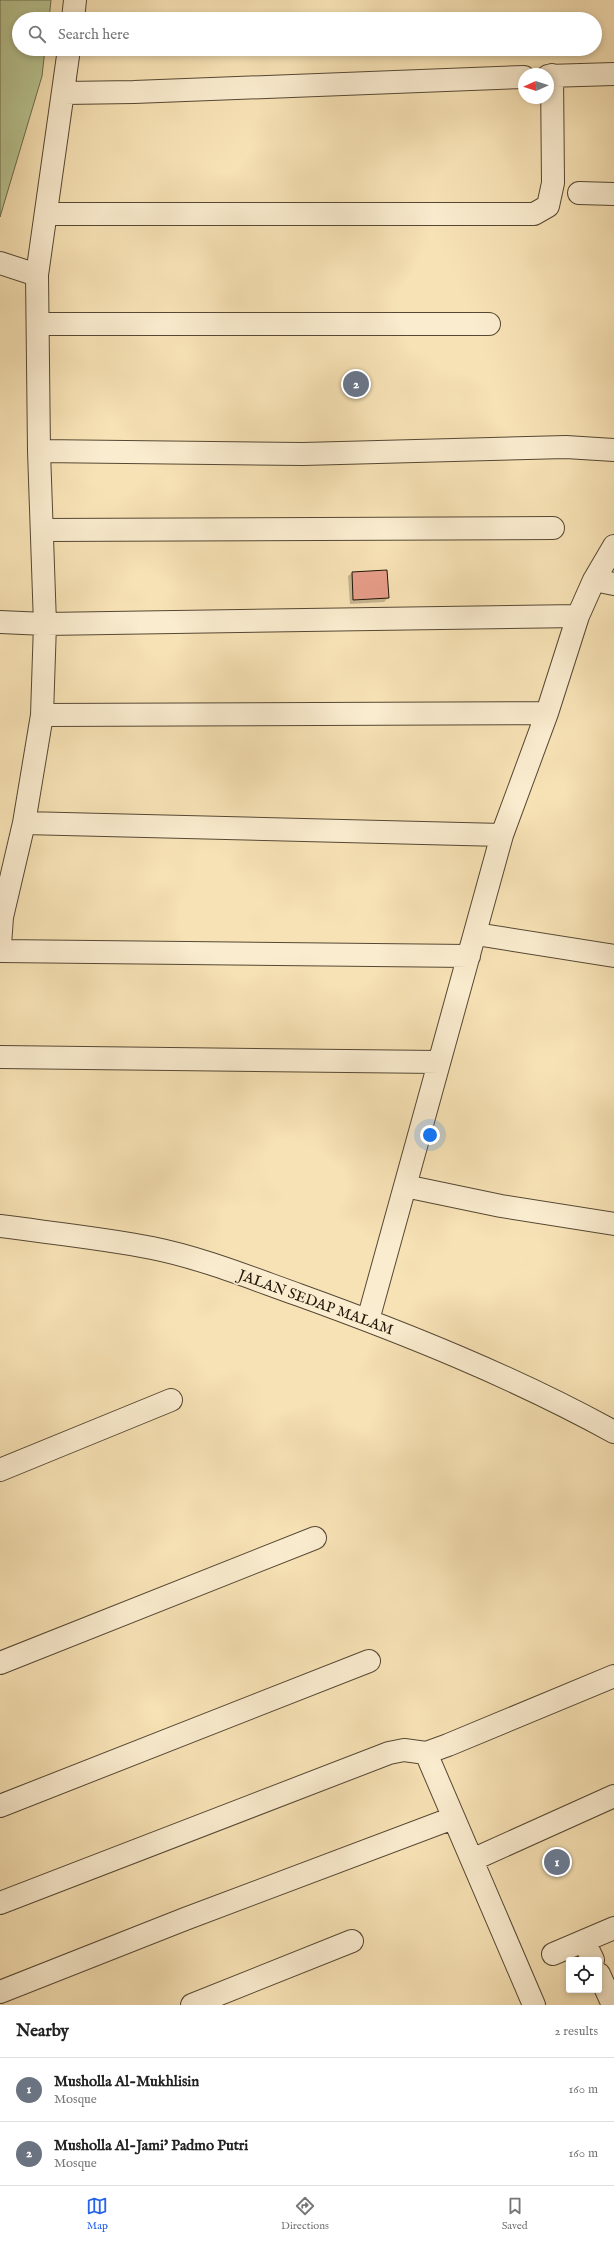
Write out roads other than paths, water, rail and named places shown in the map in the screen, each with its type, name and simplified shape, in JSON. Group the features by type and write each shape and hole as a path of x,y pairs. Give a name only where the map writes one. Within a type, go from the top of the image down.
{"street":[{"path":"74,12 75,0"},
{"path":"0,945 1,917 24,823 42,715 45,624 39,451 39,324 37,275 47,214 68,56"},
{"path":"554,76 614,74"},
{"path":"64,93 134,92 518,77"},
{"path":"47,214 534,214 548,206 553,184 551,104"},
{"path":"579,193 614,194"},
{"path":"0,263 37,275"},
{"path":"39,324 489,324"},
{"path":"39,451 303,454 566,446 614,450"},
{"path":"42,530 553,528"},
{"path":"368,1320 476,934 502,835 547,713 578,616 604,582 614,546"},
{"path":"0,622 45,624 578,616"},
{"path":"42,715 547,713"},
{"path":"24,823 502,835"},
{"path":"476,934 614,956"},
{"path":"0,951 469,956"},
{"path":"0,1057 439,1062"},
{"path":"405,1186 501,1206 614,1224"},
{"name":"JALAN SEDAP MALAM","path":"0,1226 153,1248 215,1265 368,1320 557,1401 614,1432"},
{"path":"0,1470 171,1400"},
{"path":"0,1663 315,1538"},
{"path":"0,1806 369,1661"},
{"path":"0,1903 389,1753 404,1750 426,1753 614,1676"},
{"path":"426,1753 534,2005"},
{"path":"472,1860 614,1796"},
{"path":"0,1992 185,1919 453,1818"},
{"path":"553,1954 588,1951 614,1928"},
{"path":"192,2005 352,1940"},
{"path":"602,1981 613,2005"}],"place":[{"name":"Musholla Al-Jami' Padmo Putri","path":"356,384"},
{"name":"Musholla Al-Mukhlisin","path":"557,1862"}]}
